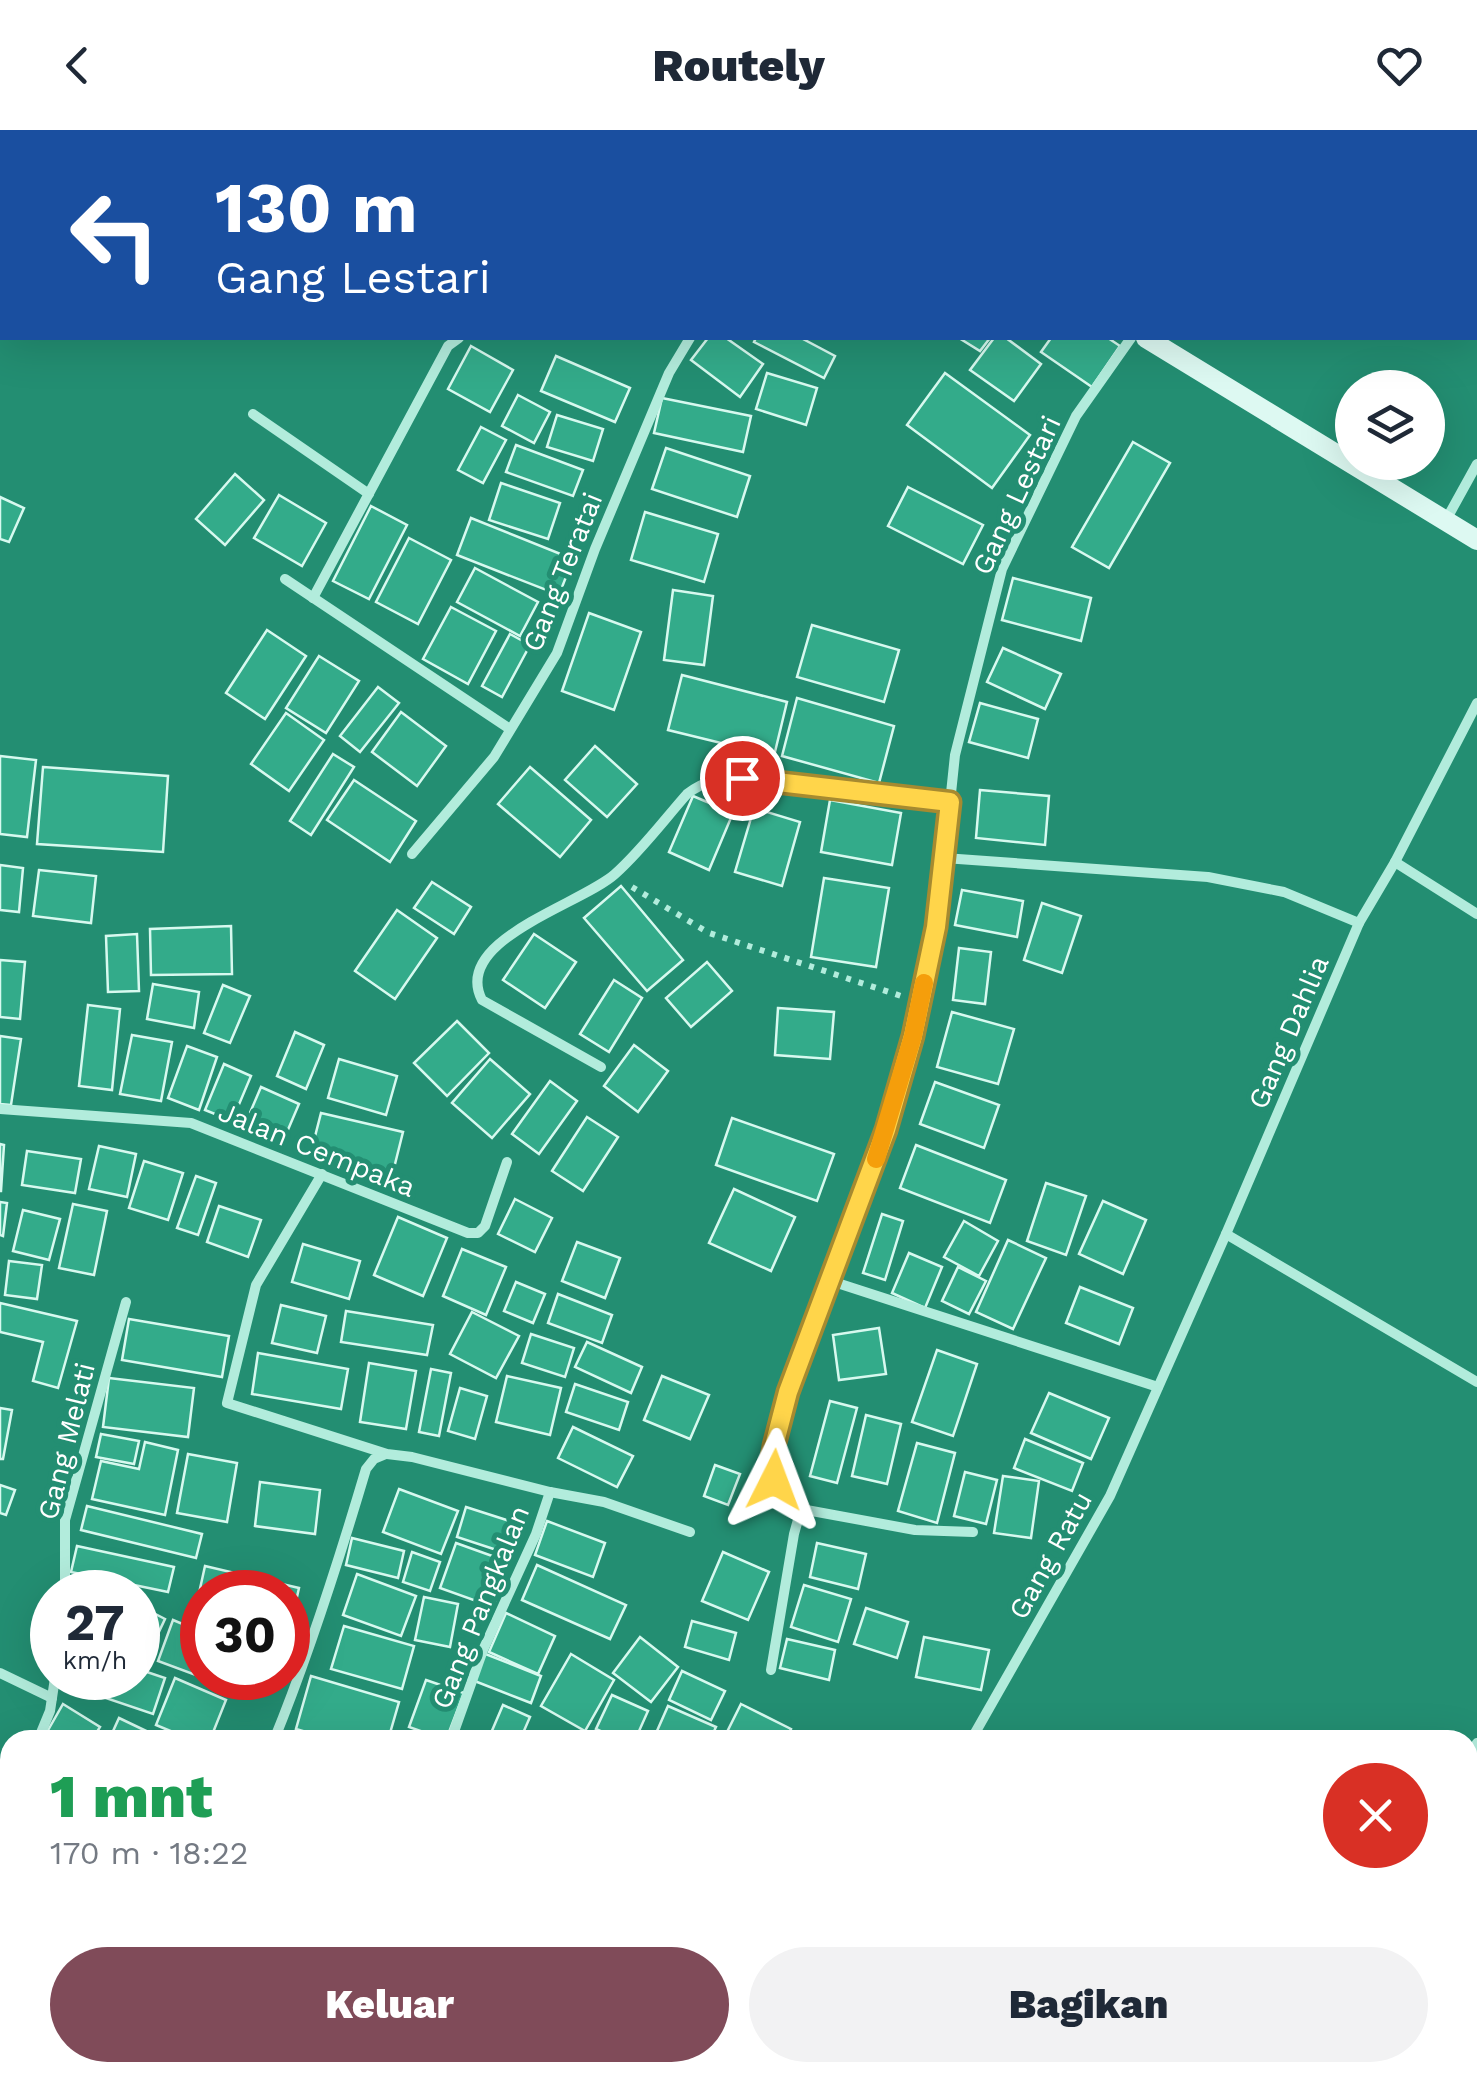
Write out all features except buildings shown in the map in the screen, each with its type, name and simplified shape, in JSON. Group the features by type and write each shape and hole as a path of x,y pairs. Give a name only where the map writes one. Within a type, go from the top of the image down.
{"street":[{"path":"313,598 448,346 456,340"},
{"name":"Gang Teratai","path":"412,854 494,757 557,652 669,372 689,340"},
{"name":"Gang Lestari","path":"801,1508 774,1480 771,1464 788,1392 886,1130 913,1036 936,927 955,754 1002,570 1076,416 1130,340"},
{"path":"1149,340 1477,540"},
{"path":"252,414 369,494"},
{"path":"1446,520 1477,464"},
{"path":"285,579 510,729"},
{"name":"Gang Dahlia","path":"1158,1387 1358,923 1395,862 1477,703"},
{"path":"601,1068 482,1000 476,989 476,976 484,959 516,932 613,876 699,784 718,778 742,778 950,802"},
{"path":"944,858 1208,877 1284,892 1358,923"},
{"path":"1395,862 1477,914"},
{"name":"Jalan Cempaka","path":"0,1108 191,1123 464,1232 478,1232 485,1226 507,1162"},
{"path":"322,1174 256,1285 228,1402 387,1454 604,1502 690,1532"},
{"path":"1226,1234 1477,1382"},
{"path":"831,1281 1158,1387"},
{"name":"Gang Melati","path":"66,1570 66,1520 126,1302"},
{"name":"Gang Ratu","path":"977,1730 1110,1496 1158,1387"},
{"path":"278,1730 331,1582 366,1469 374,1459 387,1454"},
{"name":"Gang Pangkalan","path":"455,1730 483,1650 536,1534 550,1492"},
{"path":"771,1670 801,1508 916,1530 973,1532"},
{"path":"0,1673 30,1687"},
{"path":"41,1730 51,1700"}],"path":[{"path":"613,876 709,933 920,1002"}],"slow traffic":[{"path":"876,1159 913,1036 924,983"}],"route":[{"path":"742,778 950,802 936,927 913,1036 886,1130 788,1392 771,1464 774,1480"}]}
